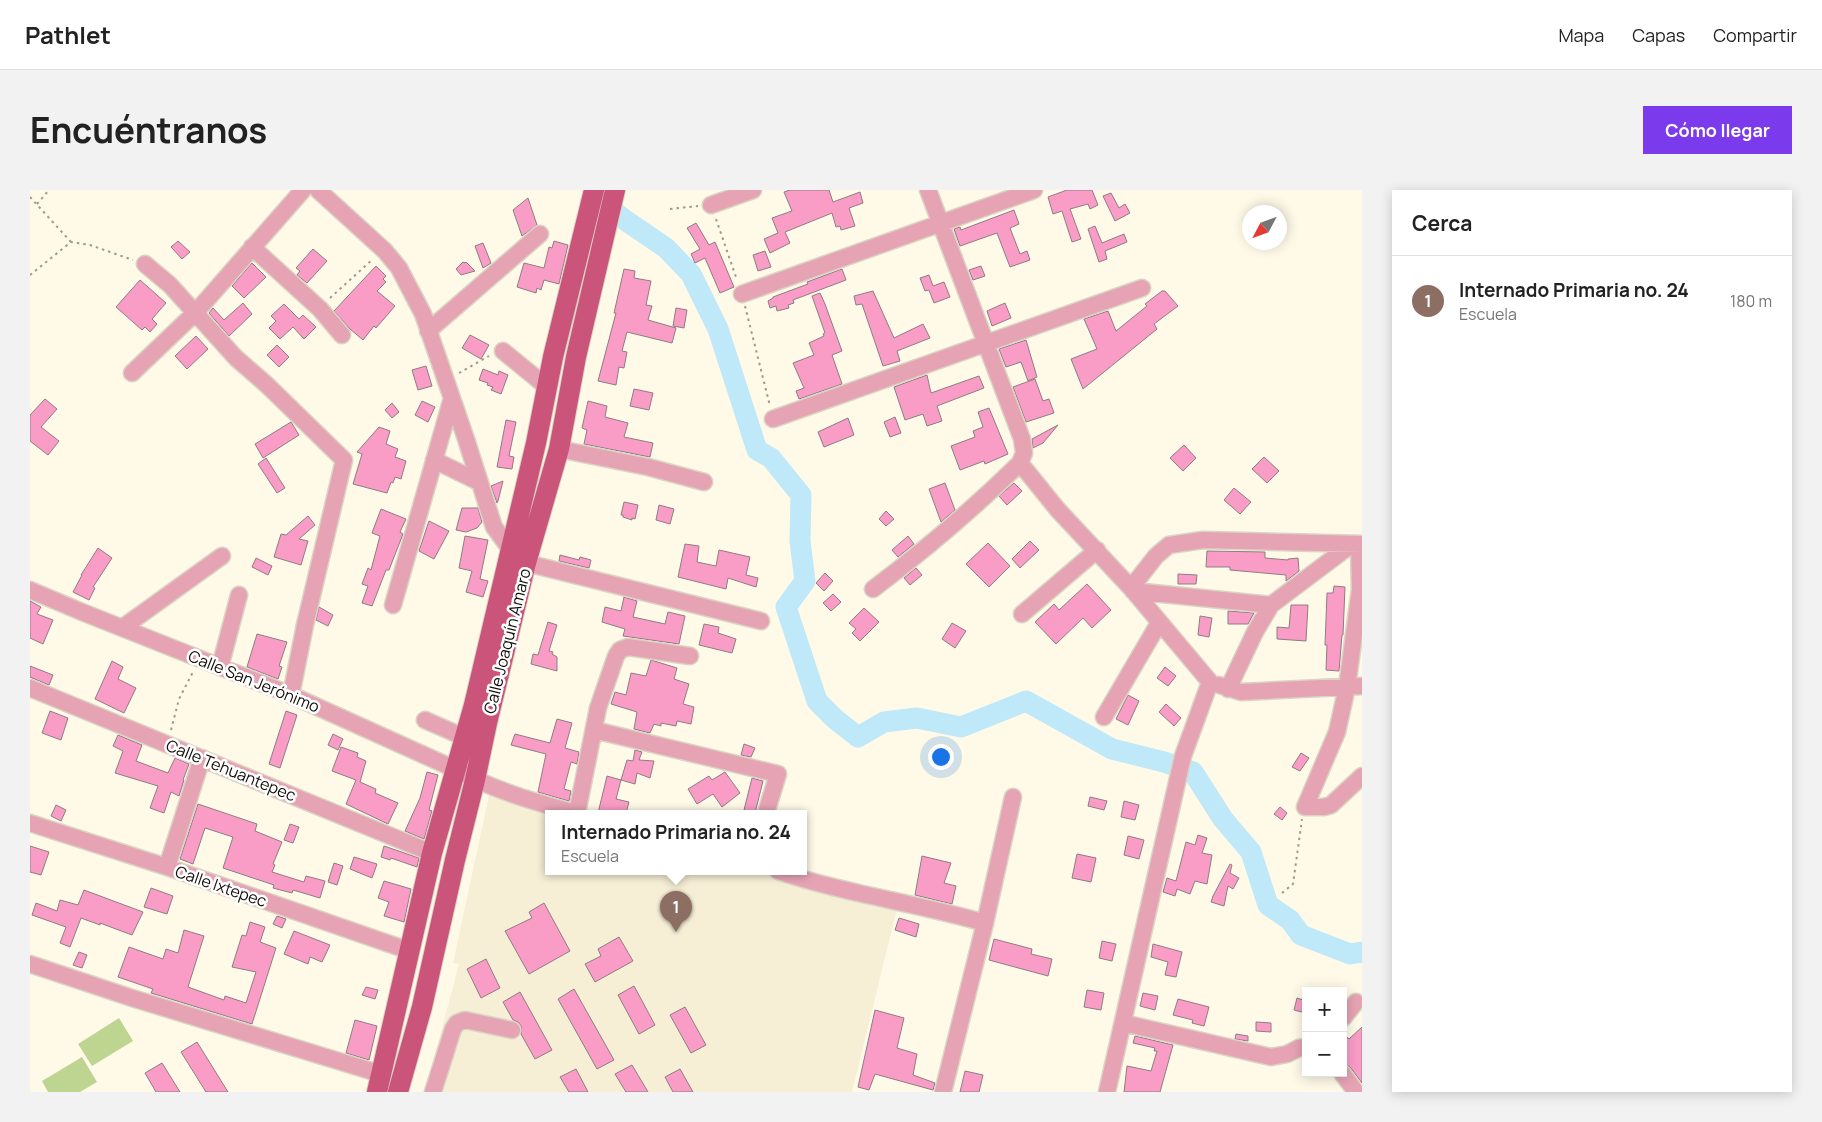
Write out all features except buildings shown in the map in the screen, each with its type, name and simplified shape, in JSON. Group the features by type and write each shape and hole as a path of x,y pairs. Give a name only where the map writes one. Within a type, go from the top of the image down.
{"main road":[{"name":"Calle Joaquín Amaro","path":"398,1092 422,1008 475,780 519,557 536,443 547,387 594,190"},
{"name":"Calle Joaquín Amaro","path":"379,1083 432,853 519,557 559,449 576,357 615,192"}],"street":[{"path":"132,373 196,312 303,190"},
{"path":"318,190 385,251 399,268 423,314 494,526 519,557 762,621"},
{"path":"711,205 753,190"},
{"path":"874,590 929,547 988,494 1020,463 1024,453 1022,439 928,190"},
{"path":"742,294 1034,190"},
{"path":"428,331 540,234"},
{"path":"252,247 320,309 342,335"},
{"path":"145,264 170,285 236,358 267,385 344,460 305,625 291,695"},
{"path":"773,419 1142,288"},
{"path":"503,351 547,387"},
{"path":"393,605 452,398"},
{"path":"559,449 648,467 704,482"},
{"path":"434,460 479,482"},
{"path":"1020,463 1058,510 1132,589 1210,682 1241,692 1354,687"},
{"path":"1132,589 1156,556 1169,544 1203,540 1358,544"},
{"path":"1228,689 1255,632 1271,605 1358,544"},
{"path":"1358,544 1360,589 1354,687 1305,807 1324,807 1331,804 1362,776"},
{"path":"1022,614 1097,550"},
{"path":"122,628 222,556"},
{"path":"1132,589 1271,605"},
{"name":"Calle San Jerónimo","path":"30,590 291,695 457,770 475,780 544,805 564,810"},
{"path":"220,667 239,595"},
{"path":"1104,717 1159,623"},
{"path":"577,810 598,708 616,656 620,650 628,647 690,656"},
{"path":"1107,1092 1183,756 1210,682"},
{"name":"Calle Tehuantepec","path":"30,688 432,853"},
{"path":"425,720 466,738"},
{"path":"594,730 778,774 767,810"},
{"path":"167,867 202,758"},
{"path":"943,1092 986,922 1013,797"},
{"name":"Calle Ixtepec","path":"30,823 167,867 410,951"},
{"path":"793,875 864,894 986,922"},
{"path":"30,964 379,1083"},
{"path":"1347,1013 1356,1002"},
{"path":"433,1092 450,1036 457,1023 465,1020 512,1030"},
{"path":"1123,1023 1271,1057 1287,1054 1302,1048"},
{"path":"1345,1077 1357,1091"}],"path":[{"path":"37,204 49,190"},
{"path":"30,197 71,242 90,245 145,264"},
{"path":"30,276 71,242"},
{"path":"320,309 357,273 385,251"},
{"path":"445,379 492,354 503,351"},
{"path":"169,745 179,698 192,673 203,660"},
{"path":"1282,894 1293,884 1305,807"}],"shaded area":[{"path":"491,786 545,812 545,875 794,875 899,901 852,1092 425,1092 459,964 453,963"}],"green space":[{"path":"119,1018 133,1041 92,1066 78,1044"},
{"path":"82,1057 97,1082 80,1092 48,1092 42,1081"}],"waterway":[{"path":"597,196 622,218 666,248 691,274 718,329 757,450 771,458 801,495 800,541 805,581 786,607 817,701 835,719 858,737 884,722 917,718 961,727 1026,701 1112,749 1164,762 1193,772 1223,819 1251,852 1268,905 1290,920 1301,935 1350,954 1362,952"}],"place":[{"name":"Internado Primaria no. 24","path":"676,932"}]}
